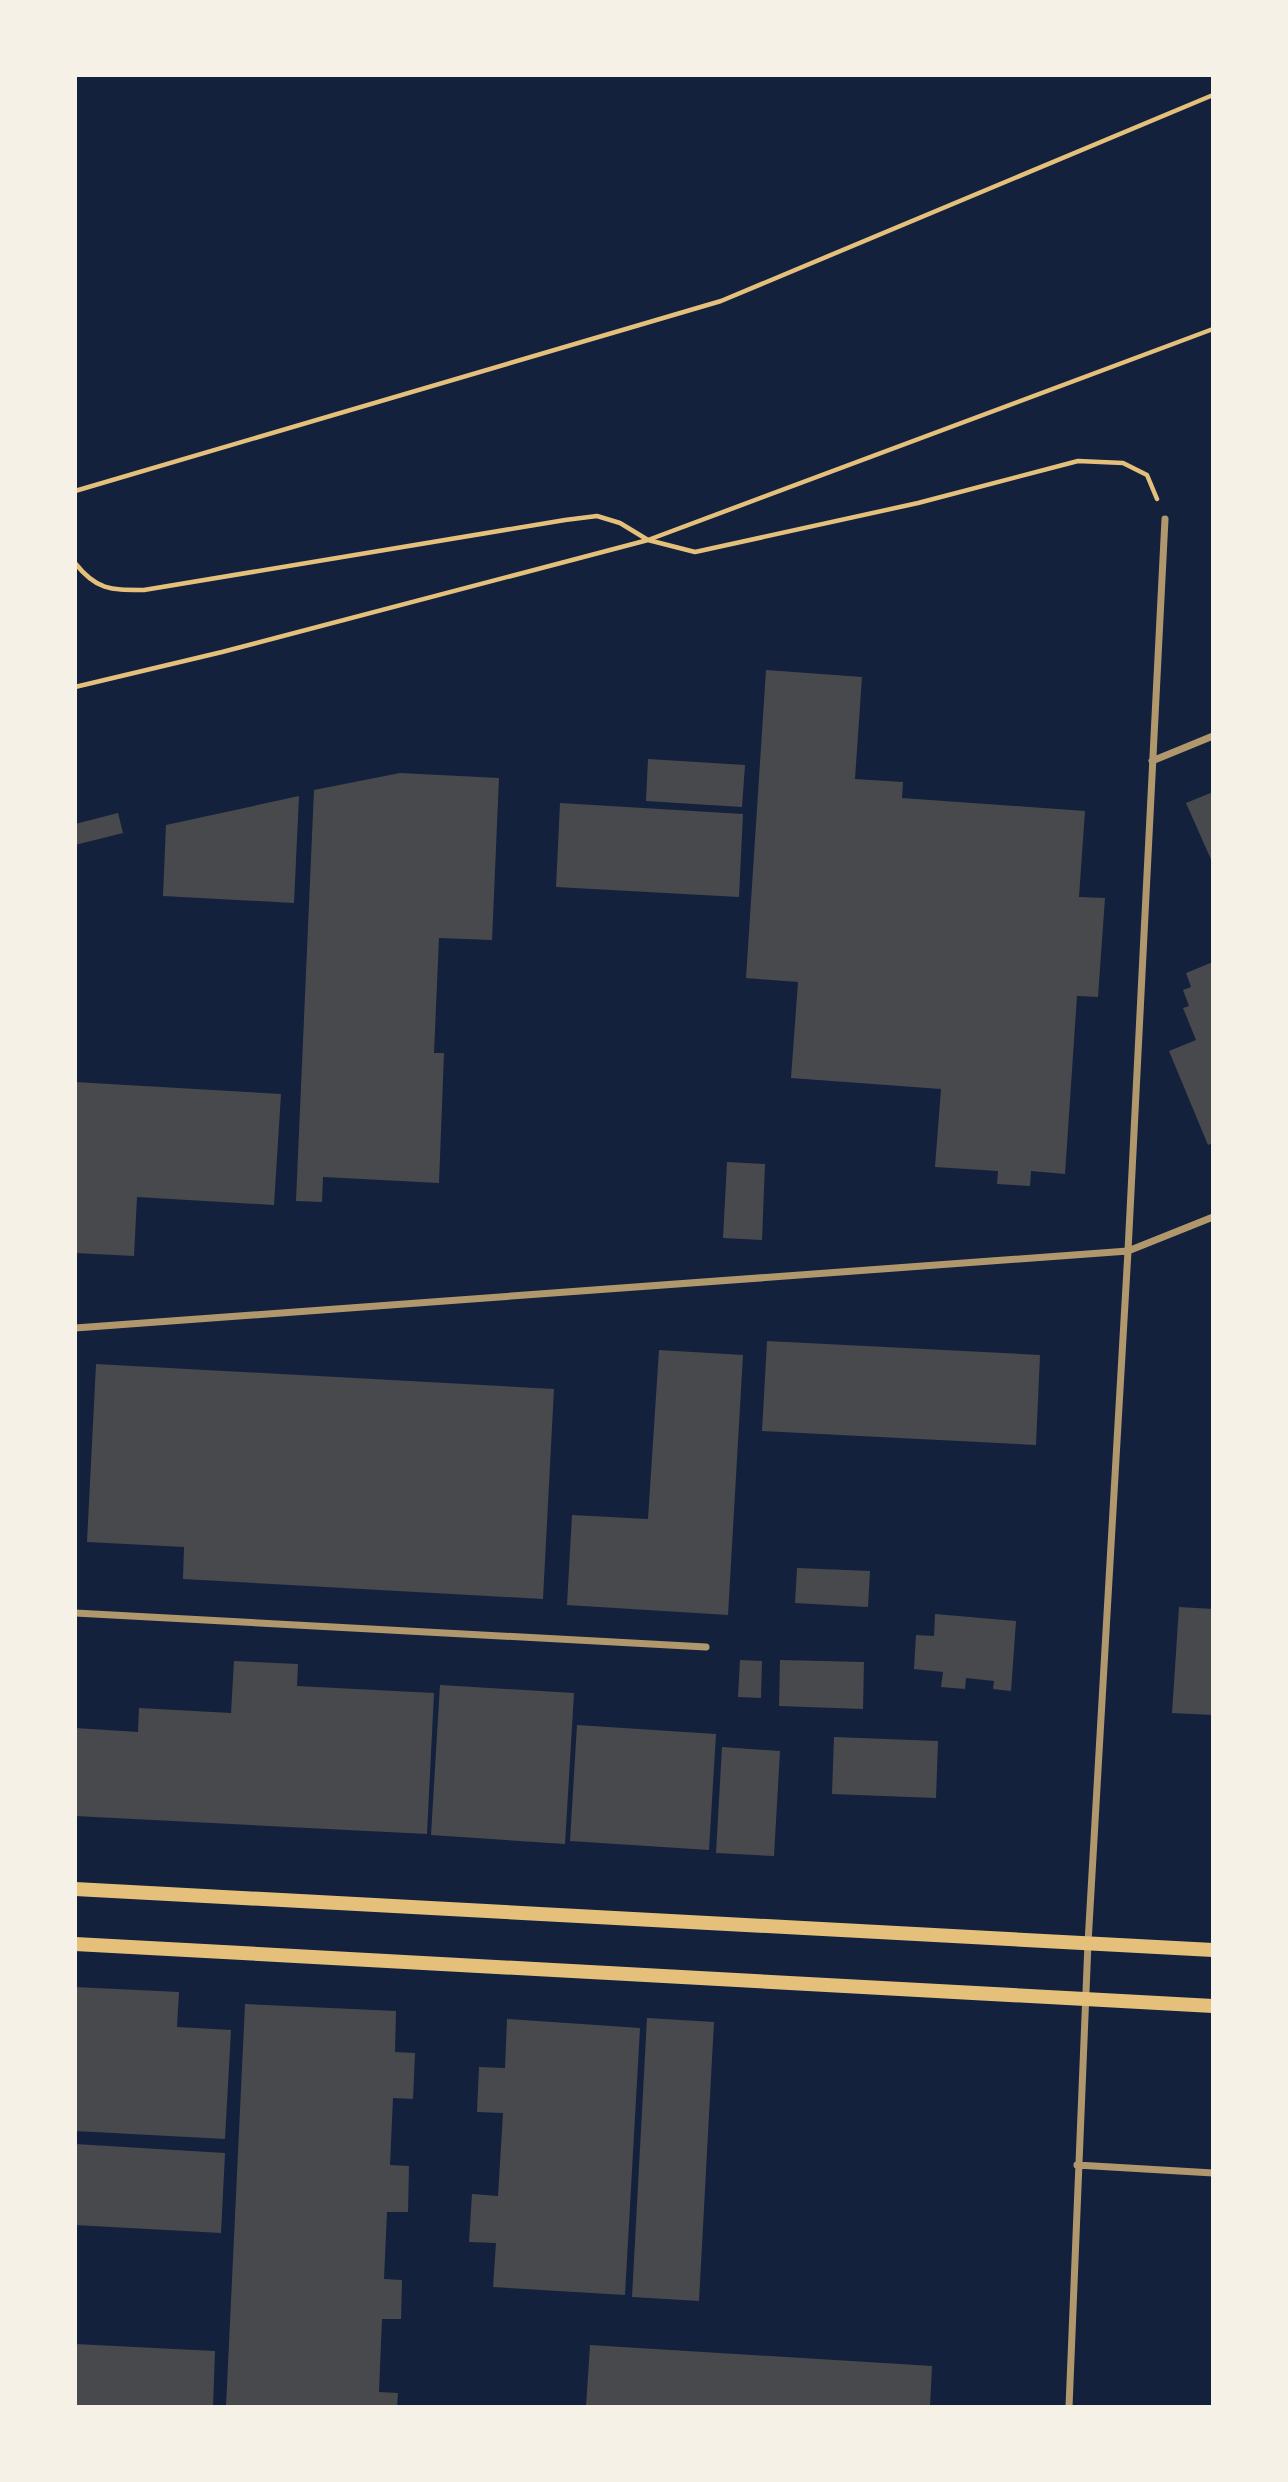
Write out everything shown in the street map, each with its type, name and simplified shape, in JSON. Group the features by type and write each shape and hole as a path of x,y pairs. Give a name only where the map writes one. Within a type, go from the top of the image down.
{"main road":[{"path":"75,1889 1213,1950"},
{"path":"75,1944 1213,2006"}],"street":[{"path":"1069,2407 1088,1943 1166,519"},
{"path":"1152,761 1213,736"},
{"path":"75,1328 1128,1251 1213,1217"},
{"path":"75,1613 706,1647"},
{"path":"1077,2165 1213,2172"}],"path":[{"path":"75,491 722,301 1213,95"},
{"path":"75,687 222,652 648,540 1213,329"},
{"path":"75,563 86,577 107,590 144,590 597,516 620,523 648,540 695,552 918,503 1078,461 1123,463 1147,475 1166,519"}],"building":[{"path":"766,670 862,677 855,779 903,782 902,798 1085,811 1079,897 1105,898 1098,997 1077,996 1065,1174 1031,1171 1030,1186 997,1184 998,1171 935,1167 941,1089 791,1078 798,982 746,978"},
{"path":"648,759 745,765 742,807 646,801"},
{"path":"400,773 499,778 492,940 439,938 434,1053 444,1053 439,1183 323,1177 322,1202 296,1201 314,790"},
{"path":"1213,792 1213,864 1186,803"},
{"path":"299,796 294,903 163,896 166,825"},
{"path":"560,803 743,814 739,897 556,887"},
{"path":"118,813 123,833 75,845 75,824"},
{"path":"1213,962 1213,1143 1208,1145 1169,1051 1196,1040 1183,1008 1189,1006 1183,990 1191,987 1186,973"},
{"path":"75,1082 281,1094 274,1205 137,1197 134,1256 75,1253"},
{"path":"727,1162 765,1164 762,1240 723,1238"},
{"path":"767,1341 1040,1355 1036,1445 762,1431"},
{"path":"659,1350 743,1355 728,1615 567,1605 572,1515 648,1519"},
{"path":"96,1364 554,1389 543,1599 183,1579 184,1547 87,1542"},
{"path":"797,1568 870,1571 868,1607 795,1603"},
{"path":"1179,1607 1213,1609 1213,1715 1172,1713"},
{"path":"935,1614 1016,1621 1011,1691 993,1689 994,1681 966,1678 965,1689 941,1687 943,1672 914,1669 916,1635 934,1636"},
{"path":"740,1660 762,1661 761,1698 738,1697"},
{"path":"780,1660 864,1662 863,1709 779,1706"},
{"path":"234,1661 298,1664 297,1686 434,1693 427,1834 75,1816 75,1728 138,1732 139,1708 231,1713"},
{"path":"440,1685 574,1693 565,1844 431,1835"},
{"path":"577,1725 716,1734 709,1850 570,1841"},
{"path":"834,1737 938,1741 936,1798 832,1794"},
{"path":"722,1747 780,1751 774,1856 716,1853"},
{"path":"75,1987 179,1992 177,2027 231,2030 225,2139 75,2131"},
{"path":"245,2004 396,2011 395,2052 415,2053 413,2099 393,2098 390,2165 409,2166 408,2212 387,2212 384,2279 402,2280 401,2319 382,2319 379,2392 398,2393 397,2407 226,2407"},
{"path":"647,2018 714,2022 699,2301 632,2297"},
{"path":"507,2019 640,2028 625,2295 493,2287 496,2243 469,2242 472,2194 498,2196 503,2113 477,2112 479,2067 505,2068"},
{"path":"75,2144 225,2153 221,2233 75,2225"},
{"path":"75,2344 215,2351 213,2407 75,2407"},
{"path":"590,2345 932,2366 930,2407 586,2407"}]}
